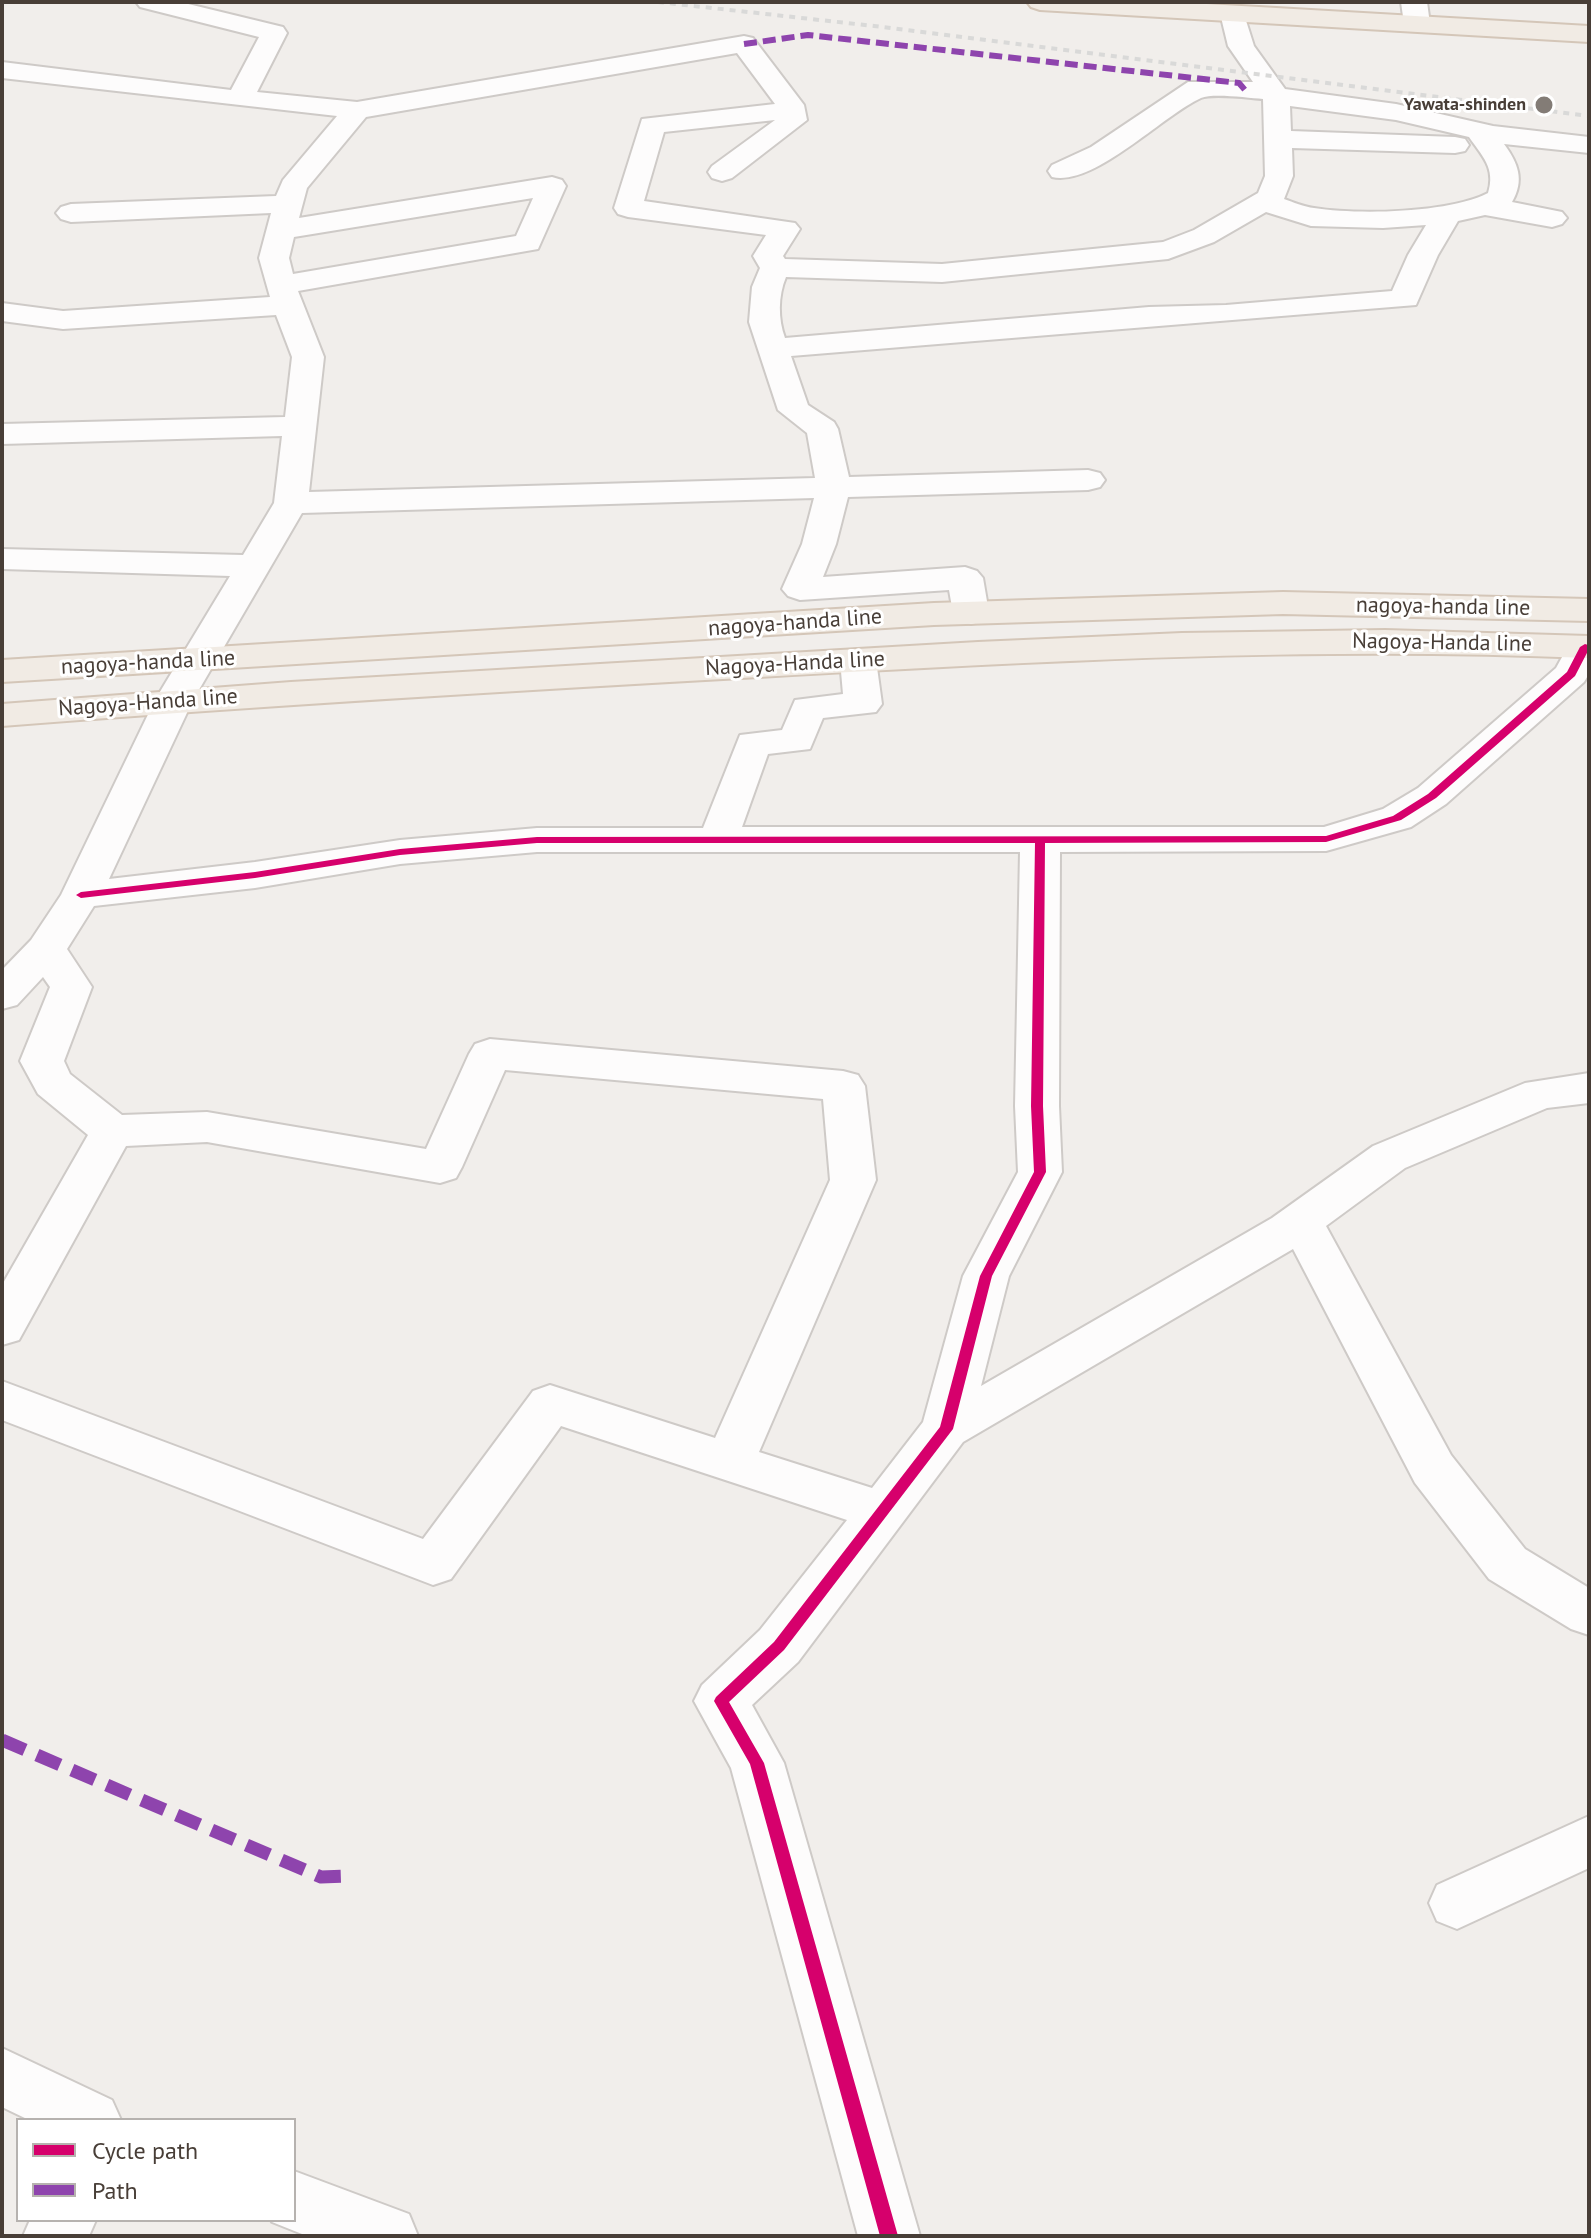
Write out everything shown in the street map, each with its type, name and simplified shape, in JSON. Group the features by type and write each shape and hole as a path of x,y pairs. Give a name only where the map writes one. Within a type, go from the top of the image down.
{"main road":[{"path":"1040,2 1233,13 1416,13 1589,34"},
{"name":"nagoya-handa line","path":"2,671 971,613 1283,603 1588,634"},
{"name":"Nagoya-Handa line","path":"2,715 174,700 858,660 1296,641 1451,641 1588,634"}],"street":[{"path":"149,2 274,33 240,99"},
{"path":"775,268 942,273 1168,250 1204,236 1270,198 1279,176 1274,93 1241,46 1233,13"},
{"path":"7,75 357,110 744,44 790,105 793,120 722,172"},
{"path":"1062,171 1101,153 1198,88 1274,93 1396,112 1487,139 1504,165 1505,188 1501,198 1485,206 1448,215 1383,219 1311,217 1264,202"},
{"path":"5,985 46,949 81,895 174,700 291,503 308,357 284,295 274,258 293,186 357,110"},
{"path":"775,268 768,256 785,229 628,208 652,125 791,110"},
{"path":"1277,138 1323,143 1487,139 1589,145"},
{"path":"2,312 63,320 284,295 528,243 552,186 284,217 71,213"},
{"path":"1485,206 1552,218"},
{"path":"775,348 1149,316 1254,312 1405,299 1412,274 1448,215"},
{"path":"775,268 767,287 764,322 794,410 822,429 834,487 819,544 800,589 965,578 971,613"},
{"path":"2,434 300,426"},
{"path":"291,503 1088,480"},
{"path":"2,559 255,566"},
{"path":"81,895 255,875 400,852 537,840 1326,839 1397,818 1432,796 1571,674 1588,634"},
{"path":"717,842 753,743 797,741 808,708 863,704 858,660"},
{"path":"946,1429 986,1276 1040,1172 1037,1106 1040,839"},
{"path":"46,949 71,987 42,1061 53,1083 112,1131 207,1127 440,1167 490,1054 843,1086 853,1180 729,1463"},
{"path":"889,2236 757,1763 721,1701 779,1646 946,1429 1101,1341 1301,1221 1389,1157 1540,1094 1589,1088"},
{"path":"2,1327 112,1131"},
{"path":"1301,1221 1433,1469 1507,1564 1589,1614"},
{"path":"2,1400 433,1564 550,1404 882,1511"},
{"path":"1457,1903 1589,1841"},
{"path":"2,2076 87,2118"},
{"path":"296,2202 387,2236"}],"railway":[{"path":"658,2 874,26 1589,116"}],"marked path":[{"path":"744,44 808,35 1239,83 1245,90"},
{"path":"2,1740 321,1877 352,1876"}],"cycle path":[{"path":"81,895 255,875 400,852 537,840 1326,839 1397,818 1432,796 1571,674 1585,647"},
{"path":"889,2236 757,1763 721,1701 779,1646 946,1429 986,1276 1040,1172 1037,1106 1040,839"}],"place":[{"name":"Yawata-shinden","path":"1544,105"}]}
